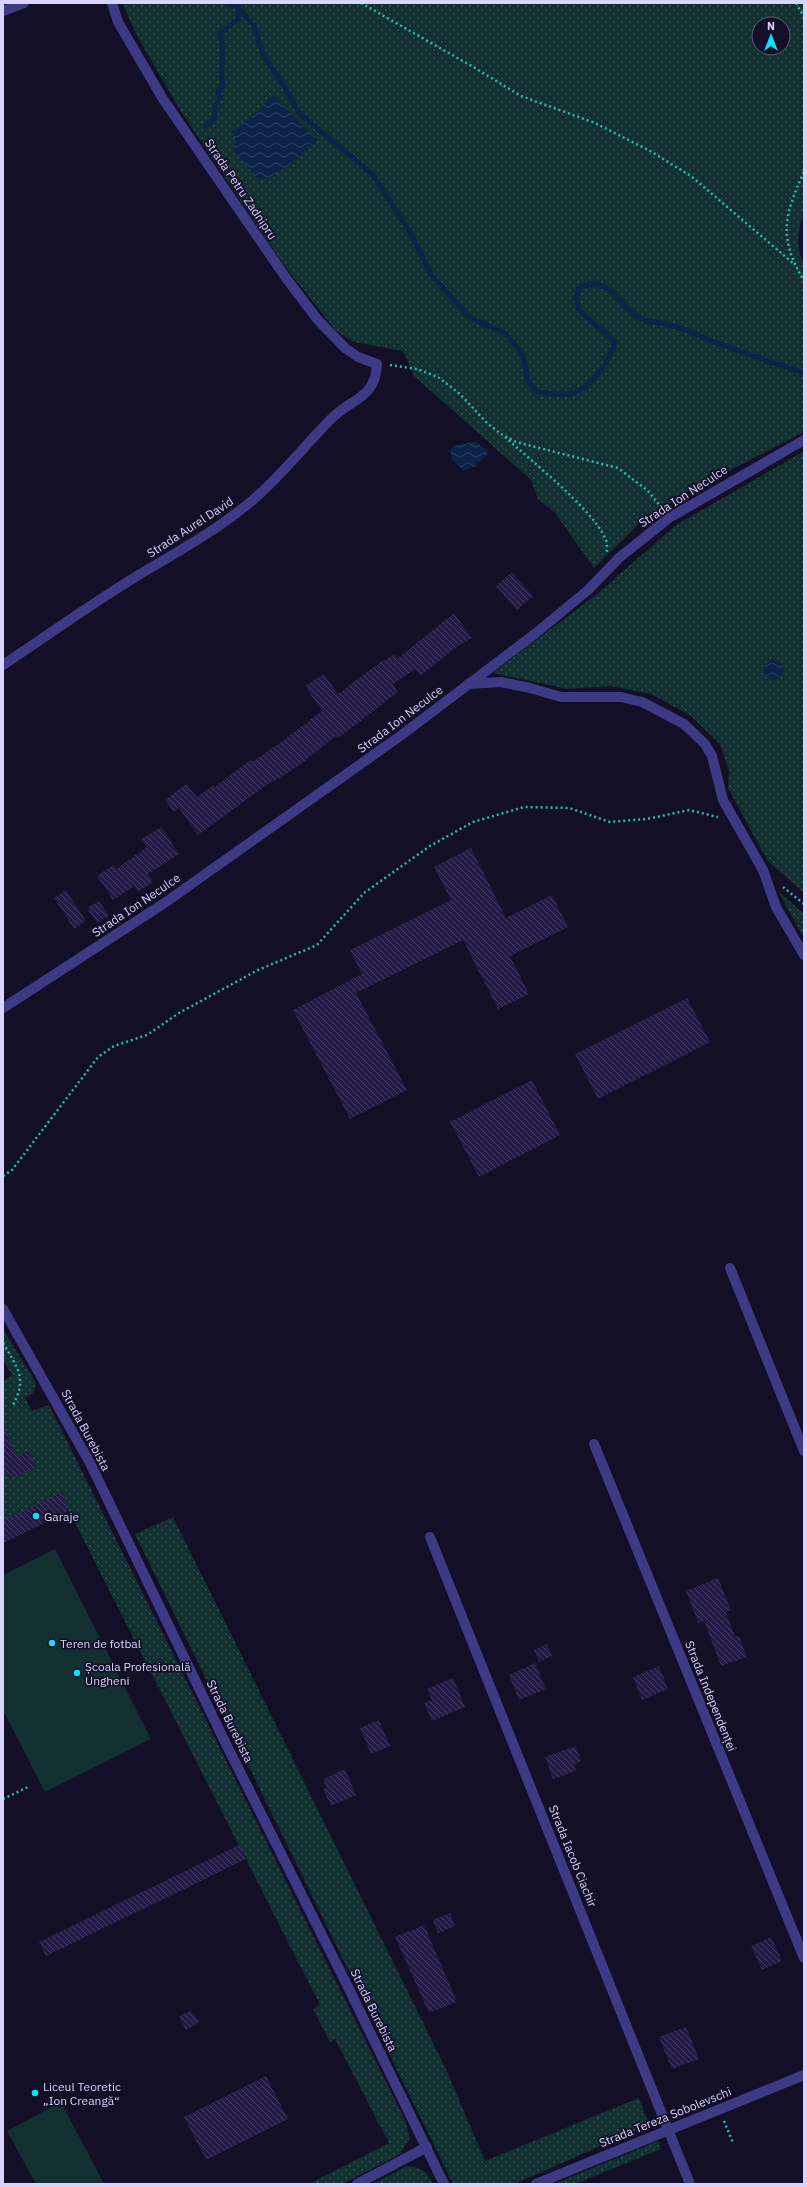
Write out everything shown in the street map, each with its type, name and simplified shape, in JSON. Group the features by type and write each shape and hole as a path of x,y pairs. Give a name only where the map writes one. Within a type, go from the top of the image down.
{"street":[{"path":"3,10 24,3"},
{"name":"Strada Petru Zadnipru","path":"112,3 118,22 163,99 286,278 317,319 345,348 358,357 377,364"},
{"name":"Strada Aurel David","path":"3,665 136,577 202,538 253,500 282,472 333,416 372,387 376,377 377,364"},
{"name":"Strada Ion Neculce","path":"3,1008 166,902 323,792 552,620 638,542 669,518 804,440"},
{"path":"468,684 501,682 530,688 561,697 621,697 642,702 684,724 705,744 712,756 723,800 763,870 776,907 804,955"},
{"path":"730,1268 804,1451"},
{"name":"Strada Burebista","path":"3,1309 90,1463 226,1744 444,2184"},
{"name":"Strada Independenței","path":"594,1444 804,1958"},
{"name":"Strada Iacob Ciachir","path":"430,1537 690,2184"},
{"name":"Strada Tereza Sobolevschi","path":"536,2184 804,2075"},
{"path":"357,2184 427,2147"}],"path":[{"path":"361,3 521,96 595,123 650,151 691,176 794,264"},
{"path":"796,3 804,17"},
{"path":"804,172 790,204 786,242 794,264 804,281"},
{"path":"377,364 417,370 438,377 460,394 488,423 568,494 594,522 606,540 608,555 602,576"},
{"path":"501,434 516,442 618,468 647,490 669,518"},
{"path":"3,1176 12,1170 98,1057 114,1046 147,1035 179,1013 258,970 317,945 364,893 430,846 473,822 524,808 569,808 610,822 647,819 689,810 736,822"},
{"path":"3,1343 21,1373 22,1383 19,1396 12,1407"},
{"path":"3,1799 28,1787"},
{"path":"719,2109 733,2143"}],"green space":[{"path":"122,3 804,3 804,212 800,225 798,245 804,264 804,432 686,493 641,522 594,568 555,513 538,499 531,480 414,376 403,351 354,342 336,331 283,264 180,110 137,36"},
{"path":"804,451 804,893 767,860 728,788 729,771 720,744 691,716 651,694 611,686 568,689 493,673 597,594 676,525"},
{"path":"778,891 804,914 804,938"},
{"path":"3,1329 36,1383 33,1393 25,1398 32,1411 49,1405 405,2120 410,2139 399,2155 342,2184 309,2184 389,2143 335,2039 330,2042 313,2009 320,2005 69,1511 3,1543 3,1381 12,1375 3,1360"},
{"path":"173,1517 445,2067 485,2161 639,2098 649,2125 514,2184 453,2184 135,1534"},
{"name":"Teren de fotbal","path":"55,1549 151,1739 45,1792 3,1710 3,1575"},
{"path":"61,2102 104,2184 36,2184 7,2131"},
{"path":"658,2141 661,2149 575,2184 554,2184"},
{"path":"407,2166 416,2167 423,2170 429,2176 433,2184 373,2184"}],"water":[{"path":"272,94 318,141 272,178 259,180 232,149 236,141 232,131 258,112"},
{"path":"476,442 489,452 476,466 465,471 452,460 450,450 455,445"},
{"path":"770,660 778,660 784,666 784,674 778,680 770,680 764,674 764,666"}],"building":[{"path":"512,572 533,596 517,610 496,586"},
{"path":"454,613 472,638 455,648 420,676 415,669 393,684 398,692 338,738 336,736 298,766 273,782 272,781 198,835 179,808 174,812 165,800 186,784 197,797 214,785 215,787 250,760 252,762 277,745 322,711 305,686 324,674 338,694 383,660 384,661 394,654 397,659"},
{"path":"161,827 179,854 148,874 153,882 138,892 134,886 113,900 97,876 113,865 116,869 147,847 141,839"},
{"path":"471,848 506,918 552,895 568,927 510,956 529,994 498,1009 463,940 356,993 407,1090 350,1119 293,1010 362,974 350,950 451,900 434,867"},
{"path":"66,890 86,921 74,929 54,898"},
{"path":"99,901 109,916 97,923 87,908"},
{"path":"687,998 710,1042 598,1099 575,1054"},
{"path":"532,1080 560,1135 479,1177 450,1122"},
{"path":"3,1424 16,1456 29,1451 36,1468 8,1479 3,1467"},
{"name":"Garaje","path":"62,1492 69,1511 3,1543 3,1521"},
{"path":"718,1578 731,1610 726,1612 735,1637 739,1636 747,1657 721,1666 704,1621 698,1623 686,1591"},
{"path":"547,1644 552,1656 539,1662 534,1650"},
{"path":"535,1663 546,1689 519,1700 509,1675"},
{"path":"659,1666 668,1689 642,1700 633,1677"},
{"path":"453,1678 465,1707 432,1721 424,1703 432,1700 427,1689"},
{"path":"379,1720 390,1746 371,1754 360,1728"},
{"path":"576,1746 581,1761 574,1764 576,1771 553,1779 545,1757"},
{"path":"345,1769 356,1795 331,1806 323,1789 327,1788 323,1779"},
{"path":"239,1845 246,1859 46,1956 39,1942"},
{"path":"450,1913 455,1926 438,1933 433,1920"},
{"path":"424,1925 457,2002 429,2013 395,1937"},
{"path":"771,1937 782,1961 762,1970 751,1946"},
{"path":"191,2010 199,2022 186,2030 179,2017"},
{"path":"686,2027 699,2059 672,2069 659,2037"},
{"path":"266,2076 288,2119 206,2160 184,2117"}],"waterway":[{"path":"227,3 238,7 254,26 263,55 282,83 299,113 373,175 411,234 432,276 470,318 505,333 523,355 528,382 537,392 568,394 584,388 601,370 613,349 615,342 579,310 576,298 579,288 589,284 597,284 611,291 640,319 677,327 741,352 804,373"},
{"path":"206,126 215,117 215,105 220,99 218,91 223,84 221,74 223,51 220,34 238,19 239,10"}],"place":[{"name":"Garaje","path":"36,1516"},
{"name":"Teren de fotbal","path":"52,1643"},
{"name":"Școala Profesională Ungheni","path":"77,1673"},
{"name":"Liceul Teoretic „Ion Creangă“","path":"35,2093"}]}
